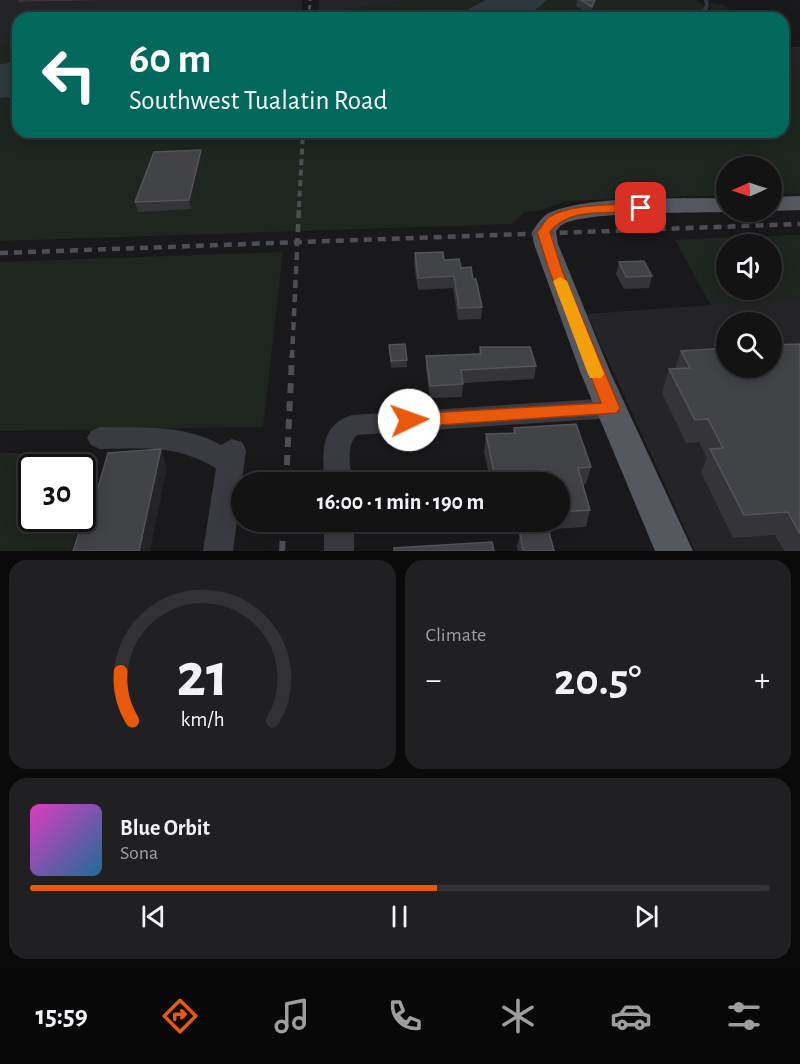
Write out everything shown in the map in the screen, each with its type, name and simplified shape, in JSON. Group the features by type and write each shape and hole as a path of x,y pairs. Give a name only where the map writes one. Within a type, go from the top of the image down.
{"main road":[{"path":"782,204 800,203"},
{"path":"674,551 612,408 546,244 544,232 553,220 566,214 592,210 716,205"}],"street":[{"path":"338,472 339,436 344,428 364,423 612,408"},
{"path":"100,438 168,439 231,456 218,551"},
{"path":"339,532 339,551"}],"shaded area":[{"path":"0,0 302,0 301,12 12,12 12,44 0,45"},
{"path":"319,0 407,0 332,12 319,12"},
{"path":"407,0 485,0 463,12 332,12"},
{"path":"485,0 547,0 533,12 463,12"},
{"path":"547,0 696,0 710,10 711,3 723,5 734,12 533,12"},
{"path":"12,44 12,63 0,64 0,45"},
{"path":"789,47 800,47 800,76 789,68"},
{"path":"12,63 12,97 0,98 0,64"},
{"path":"789,68 800,76 800,193 782,194 782,156 716,156 716,195 567,201 538,211 525,212 512,224 0,241 0,98 12,97 12,138 789,138"},
{"path":"800,235 800,551 695,551 587,314 711,305 675,240 716,238 716,300 782,300 782,236"},
{"path":"800,235 800,299 711,305 675,240 716,238 716,300 782,300 782,236"},
{"path":"283,252 263,427 0,431 0,262"},
{"path":"0,453 19,453 21,454 18,454 18,532 77,532 71,551 0,551"}],"building":[{"path":"581,0 595,0 592,7"},
{"path":"201,150 189,200 135,202 154,152"},
{"path":"443,252 444,260 459,259 461,268 471,267 482,307 459,308 454,276 418,278 415,253"},
{"path":"644,261 652,276 626,277 619,262"},
{"path":"405,344 407,360 391,361 389,345"},
{"path":"800,344 800,534 788,512 744,515 710,449 723,448 708,419 695,420 669,369 690,368 681,351 716,349 716,378 782,378 782,345"},
{"path":"480,347 530,347 536,366 461,370 463,384 430,386 426,356 481,354"},
{"path":"576,424 591,467 578,468 590,510 570,511 570,472 544,472 544,470 494,472 486,434 515,433 514,428"},
{"path":"161,449 139,551 73,551 79,532 96,532 96,494 108,453"},
{"path":"549,532 554,551 523,551 520,533"},
{"path":"492,542 494,551 394,551 394,548"}],"waterway":[{"path":"703,12 707,6 706,0"}],"railway":[{"path":"309,12 310,0"},
{"path":"299,207 303,138"},
{"path":"297,242 299,206"},
{"path":"297,242 800,224"},
{"path":"0,253 297,242"},
{"path":"292,358 297,242"},
{"path":"287,472 292,356"},
{"path":"282,551 283,532"}],"slow traffic":[{"path":"560,281 596,374"}],"route":[{"path":"409,420 612,408 596,374 546,244 544,232 553,220 566,214 592,210 641,208"}]}
